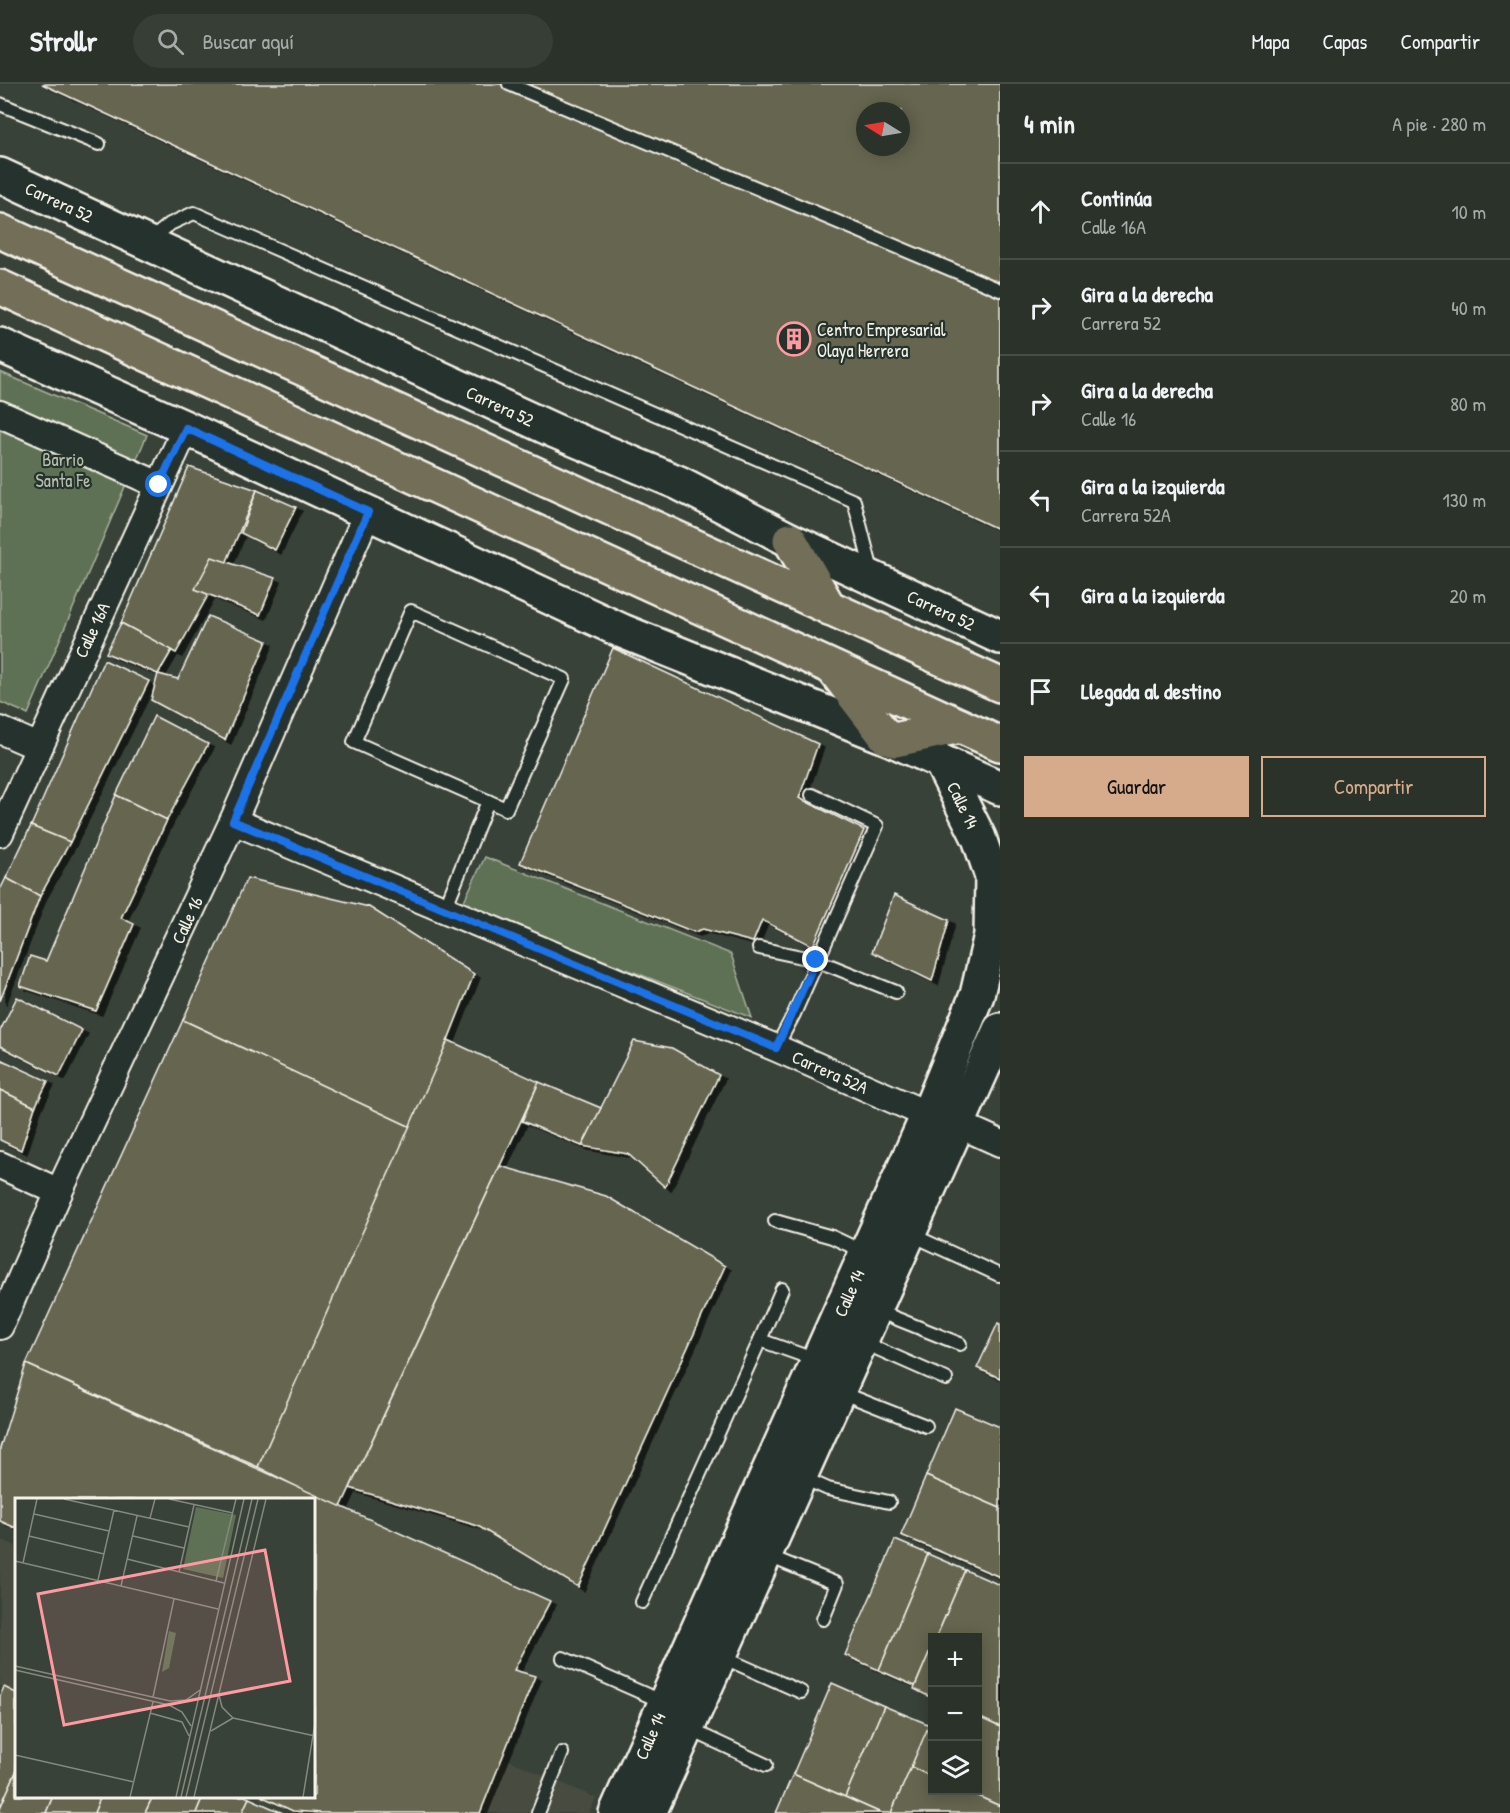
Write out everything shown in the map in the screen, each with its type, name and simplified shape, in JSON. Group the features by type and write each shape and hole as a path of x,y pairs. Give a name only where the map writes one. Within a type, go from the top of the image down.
{"main road":[{"path":"0,231 1000,685"},
{"path":"0,287 1000,744"},
{"path":"790,540 830,608"},
{"path":"832,667 891,739 960,726"}],"street":[{"name":"Carrera 52","path":"0,175 546,427 680,483 790,540 995,632"},
{"path":"0,345 186,428 621,631 891,739 1000,788"},
{"path":"0,414 159,485"},
{"name":"Calle 16A","path":"0,833 186,428"},
{"name":"Calle 16","path":"0,1326 59,1192 233,821 368,512"},
{"path":"0,730 39,747"},
{"name":"Calle 14","path":"650,1813 718,1655 909,1233 943,1120 991,935 992,876 979,838 941,762"},
{"name":"Carrera 52A","path":"233,821 1000,1143"},
{"name":"Calle 14","path":"616,1813 866,1253 943,1120 1000,1030"},
{"path":"0,1165 59,1192"}],"lane":[{"path":"509,84 1000,290"},
{"path":"2,109 99,144"},
{"path":"146,243 170,224 194,213 854,501 874,578"},
{"path":"411,611 564,679 506,809 488,801 354,742 411,611"},
{"path":"776,1048 877,826 812,795"},
{"path":"444,911 488,801"},
{"path":"759,948 816,960 896,992"},
{"path":"775,1221 832,1237 866,1253"},
{"path":"909,1233 999,1275"},
{"path":"642,1602 782,1289"},
{"path":"875,1310 960,1344"},
{"path":"760,1340 818,1361"},
{"path":"860,1341 946,1378"},
{"path":"837,1391 926,1426"},
{"path":"800,1477 828,1489 889,1502"},
{"path":"765,1555 837,1584 823,1619"},
{"path":"718,1655 801,1692"},
{"path":"562,1658 665,1703"},
{"path":"687,1728 766,1765"},
{"path":"538,1813 562,1753"}],"shaded area":[{"path":"0,1539 15,1546 15,1693 0,1686"},
{"path":"315,1675 596,1798 589,1813 292,1813 256,1798 315,1798"}],"green space":[{"name":"Barrio Santa Fe","path":"0,372 147,435 28,714 0,702"},
{"path":"485,857 731,954 752,1018 462,905"}],"building":[{"name":"Centro Empresarial Olaya Herrera","path":"42,84 1000,84 1000,530"},
{"path":"189,467 257,490 227,561 176,653 121,623"},
{"path":"257,490 296,507 275,550 241,533"},
{"path":"212,557 275,578 260,615 195,589"},
{"path":"208,616 267,641 225,740 151,700 158,674 178,679"},
{"path":"121,623 172,650 158,674 106,653"},
{"path":"613,648 818,744 799,798 864,830 813,946 762,920 753,942 703,929 694,932 520,863"},
{"path":"104,660 149,681 70,842 31,826"},
{"path":"154,716 208,744 167,820 116,795"},
{"path":"116,795 167,820 121,918 134,924 96,1011 20,986 30,956 46,961"},
{"path":"31,826 70,842 40,896 6,878"},
{"path":"6,878 40,896 0,1001 0,890"},
{"path":"247,878 369,907 474,974 413,1128 183,1020"},
{"path":"894,895 949,920 932,981 872,952"},
{"path":"17,997 82,1030 59,1076 0,1046 0,1031"},
{"path":"183,1020 413,1128 258,1467 26,1364"},
{"path":"448,1040 539,1082 340,1509 258,1467"},
{"path":"634,1041 672,1048 719,1075 665,1187 628,1154 582,1146"},
{"path":"0,1059 48,1081 35,1107 0,1090"},
{"path":"539,1082 601,1108 582,1146 522,1121"},
{"path":"0,1090 35,1107 21,1150 0,1140"},
{"path":"500,1166 606,1196 725,1266 578,1587 478,1526 350,1488"},
{"path":"998,1323 1000,1324 1000,1378 977,1368"},
{"path":"26,1364 550,1601 514,1670 535,1676 480,1813 293,1811 265,1798 315,1798 315,1498 15,1498 15,1528 0,1521 0,1448"},
{"path":"955,1408 1000,1427 1000,1508 926,1476"},
{"path":"926,1476 1000,1508 1000,1577 901,1535"},
{"path":"895,1540 928,1554 879,1670 845,1655"},
{"path":"928,1554 965,1570 938,1633 928,1633 928,1655 915,1686 879,1670"},
{"path":"965,1570 1000,1585 1000,1727 982,1719 982,1633 938,1633"},
{"path":"928,1656 928,1696 914,1689"},
{"path":"832,1683 884,1706 845,1797 793,1774"},
{"path":"4,1687 15,1692 15,1774 0,1808 0,1696"},
{"path":"884,1706 928,1724 928,1730 891,1813 881,1813 845,1797"},
{"path":"982,1719 1000,1727 1000,1806 975,1795 982,1795"},
{"path":"928,1727 928,1775 911,1767"},
{"path":"911,1767 928,1775 928,1795 975,1795 1000,1806 1000,1813 891,1813"},
{"path":"15,1774 15,1798 52,1798 46,1813 0,1813 0,1808"},
{"path":"793,1774 845,1797 881,1813 776,1813"},
{"path":"52,1798 100,1798 94,1813 46,1813"},
{"path":"100,1798 152,1798 145,1813 94,1813"},
{"path":"152,1798 202,1798 196,1813 145,1813"},
{"path":"202,1798 249,1798 242,1813 196,1813"},
{"path":"249,1798 283,1813 242,1813"}],"place":[{"name":"Centro Empresarial Olaya Herrera","path":"794,339"}],"route":[{"path":"159,485 186,428 368,512 233,821 776,1048 794,1014 816,960"}]}
